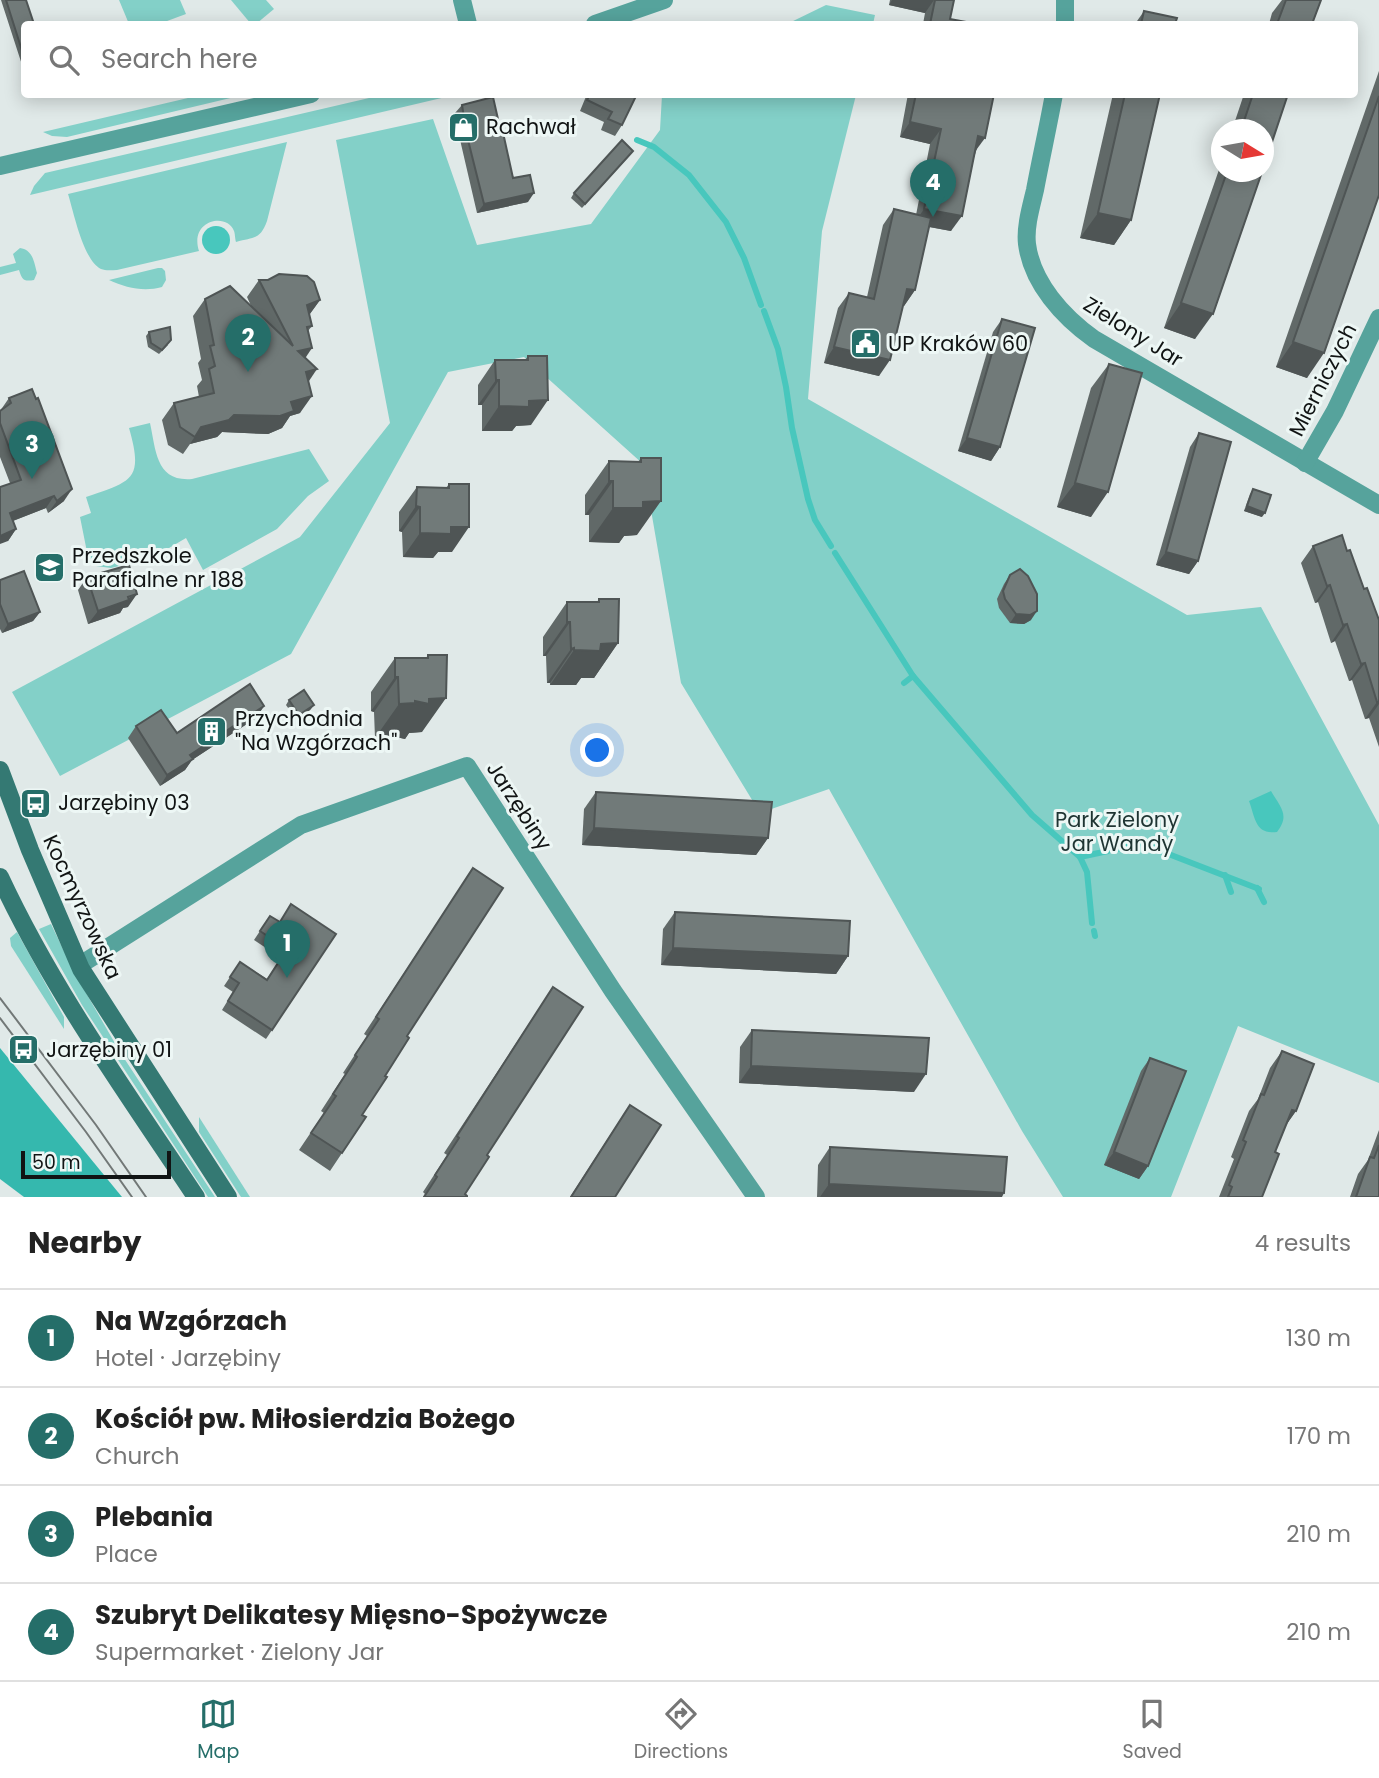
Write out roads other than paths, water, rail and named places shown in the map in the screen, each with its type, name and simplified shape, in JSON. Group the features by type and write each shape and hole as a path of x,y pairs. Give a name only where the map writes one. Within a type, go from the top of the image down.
{"main road":[{"name":"Kocmyrzowska","path":"0,770 30,850 80,965 228,1197"},
{"path":"0,877 20,919 56,982 196,1197"}],"street":[{"path":"462,0 467,21"},
{"path":"604,21 664,0"},
{"path":"1065,0 1065,21"},
{"path":"0,166 294,98"},
{"name":"Zielony Jar","path":"1053,98 1027,242 1032,266 1061,312 1094,339 1379,505"},
{"name":"Mierniczych","path":"1305,463 1335,411 1379,317"},
{"name":"Jarzębiny","path":"80,965 301,825 467,766 613,991 756,1197"}],"waterway":[{"path":"637,140 654,147 689,175 726,222 744,258 761,305"},
{"path":"764,311 778,349 808,499 815,520 831,546"},
{"path":"835,553 913,676 1032,815 1080,857 1087,872 1092,923"},
{"path":"904,683 913,676"},
{"path":"1117,849 1140,843 1259,889"},
{"path":"1080,857 1108,851"},
{"path":"1225,875 1231,892"},
{"path":"1257,888 1264,902"},
{"path":"1094,931 1095,936"}],"tram line":[{"path":"0,998 96,1125 146,1197"},
{"path":"0,1018 132,1197"}],"place":[{"name":"Rachwał","path":"463,127"},
{"name":"Szubryt Delikatesy Mięsno-Spożywcze","path":"933,217"},
{"name":"UP Kraków 60","path":"865,344"},
{"name":"Kościół pw. Miłosierdzia Bożego","path":"248,372"},
{"name":"Plebania","path":"32,479"},
{"name":"Przedszkole Parafialne nr 188","path":"49,568"},
{"name":"Przychodnia \"Na Wzgórzach\"","path":"212,731"},
{"name":"Jarzębiny 03","path":"35,803"},
{"name":"Na Wzgórzach","path":"287,978"},
{"name":"Jarzębiny 01","path":"23,1050"}],"park label":[{"name":"Park Zielony Jar Wandy","path":"1117,832"}]}
